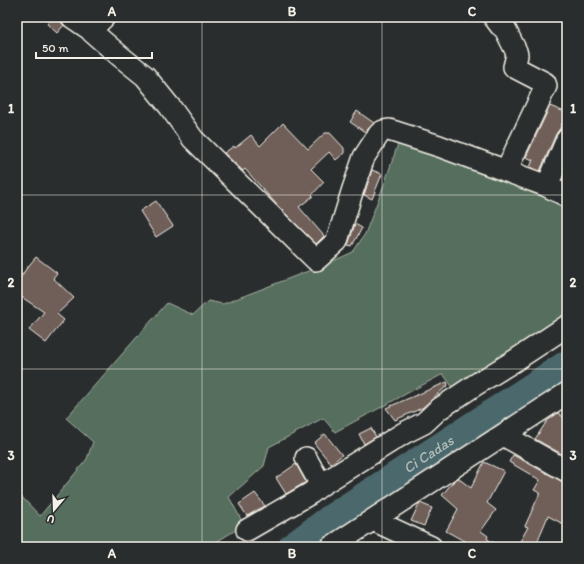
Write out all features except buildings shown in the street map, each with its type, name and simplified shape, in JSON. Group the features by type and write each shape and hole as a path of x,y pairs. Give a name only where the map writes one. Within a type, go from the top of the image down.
{"street":[{"path":"72,17 97,24 92,32 114,52 145,76 170,107 192,139 316,260 338,241 364,157 379,134 383,131 394,131 440,146 546,186 567,196"},
{"path":"494,17 505,29 513,42 517,54 514,68 545,83 546,86 506,171"},
{"path":"546,186 567,139"},
{"path":"247,530 310,493 404,433 424,423 439,409 567,326"},
{"path":"331,547 567,393"},
{"path":"503,435 567,471"},
{"path":"306,458 321,486"},
{"path":"373,520 432,547"}],"green space":[{"path":"400,138 503,176 567,207 567,320 456,392 443,374 335,432 323,418 269,447 264,466 229,497 244,525 208,547 17,547 17,492 40,516 87,459 93,442 66,418 167,303 193,315 208,301 223,304 329,263 353,252 365,234"}],"waterway":[{"name":"Ci Cadas","path":"292,547 331,518 567,364"}]}
